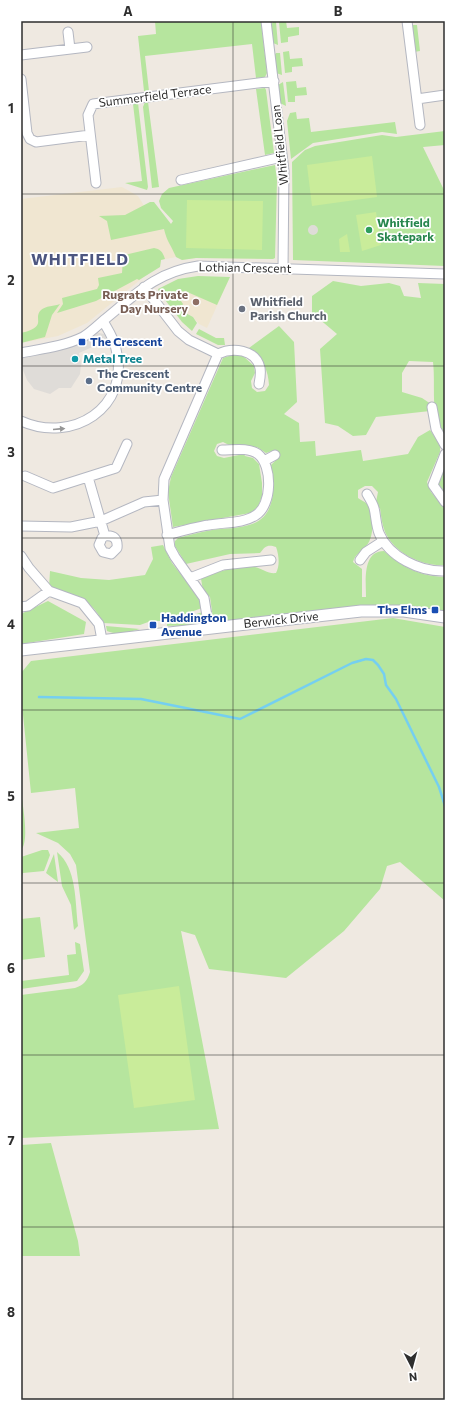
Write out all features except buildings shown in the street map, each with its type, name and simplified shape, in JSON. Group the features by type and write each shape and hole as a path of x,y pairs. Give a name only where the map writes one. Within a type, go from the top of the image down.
{"street":[{"name":"Whitfield Loan","path":"266,21 285,184 282,269"},
{"path":"407,21 420,125"},
{"path":"68,32 70,49"},
{"path":"21,55 86,47"},
{"path":"21,79 27,133 30,139 36,142 90,135"},
{"name":"Summerfield Terrace","path":"96,183 88,115 89,109 93,104 98,102 274,81"},
{"path":"417,99 445,95"},
{"path":"181,180 282,157"},
{"name":"Lothian Crescent","path":"21,353 50,347 83,336 144,287 164,275 185,268 198,266 445,274"},
{"path":"144,287 178,330 189,340 218,354 234,350 244,351 255,359 260,366 260,384"},
{"path":"21,421 44,429 58,430 83,423 103,408 115,385 118,362 112,337 103,321"},
{"path":"209,628 204,598 170,548 163,500 164,479 218,354"},
{"path":"432,407 436,429 445,446"},
{"path":"25,476 53,488 116,468 127,444"},
{"path":"167,535 208,525 246,520 257,515 264,508 268,497 267,471 264,461 257,454 248,450 222,450"},
{"path":"445,454 433,484 445,502"},
{"path":"264,461 275,455"},
{"path":"88,477 105,536"},
{"path":"367,494 374,508 378,532 383,541 395,553 409,563 423,569 445,571"},
{"path":"21,526 71,527 101,521 144,502 163,500"},
{"path":"360,560 366,552 383,541"},
{"path":"21,556 29,568 49,591 82,604 99,624 102,640"},
{"path":"190,578 223,564 271,560"},
{"path":"21,607 28,606 49,591"},
{"name":"Berwick Drive","path":"21,650 360,611 404,611 445,617"}],"shaded area":[{"path":"122,187 138,196 146,209 171,224 174,222 275,258 196,258 182,260 176,257 161,260 160,267 145,276 87,323 58,336 21,343 21,199"},
{"path":"311,225 315,225 317,226 317,234 311,235 308,232 308,228"},
{"name":"Rugrats Private Day Nursery","path":"229,279 207,328 199,324 193,317 180,310 175,285"},
{"path":"96,332 107,335 110,339 79,353 81,364 80,374 71,388 59,388 50,394 34,389 27,380 23,370 21,370 21,356"}],"green space":[{"path":"155,21 261,21 267,73 265,77 256,78 252,44 145,56 149,91 144,91 138,36 156,34"},
{"path":"286,21 287,28 299,27 299,35 288,37 288,42 281,43 279,22"},
{"path":"273,22 276,22 278,45 273,43 271,25"},
{"path":"411,25 417,25 420,51 414,52"},
{"path":"289,51 290,59 302,58 303,66 292,67 292,72 285,73 283,52"},
{"path":"276,53 280,53 282,75 276,73 274,56"},
{"path":"296,81 297,88 306,87 307,95 295,96 295,102 288,102 286,82"},
{"path":"283,82 286,106 280,103 278,85"},
{"path":"265,88 274,153 265,155 256,89"},
{"path":"145,102 148,102 159,187 152,188 143,107"},
{"path":"138,103 148,187 147,190 125,183 142,181 133,104"},
{"path":"296,112 297,119 309,118 311,132 395,122 397,134 382,132 313,143 291,159 287,121 290,113"},
{"path":"445,131 445,145 423,147 445,192 445,266 293,260 292,162 305,150 315,146 382,135 396,137"},
{"path":"372,156 377,197 312,206 307,165"},
{"path":"275,165 277,180 275,258 273,259 196,258 182,260 176,257 164,229 111,240 107,221 99,216 125,215 150,202 154,202 171,224 173,221 161,208 159,201 162,194 169,188"},
{"path":"187,200 263,201 262,250 186,248"},
{"name":"Whitfield Skatepark","path":"376,212 381,245 362,251 356,215"},
{"path":"347,234 350,252 340,252 339,239"},
{"path":"154,248 161,252 165,259 161,260 160,267 139,280 137,279 96,301 57,313 63,304 62,298 97,289 99,285 98,278 122,273 123,259 116,259 116,257"},
{"path":"198,276 230,277 217,305 185,291 181,301 183,304 180,310 193,317 197,323 192,331 182,322 158,289 178,279"},
{"path":"333,281 361,286 389,283 400,286 404,296 421,298 418,283 445,284 445,440 440,431 435,412 433,362 409,361 402,373 402,392 422,398 431,404 430,411 376,417 366,435 353,436 338,426 325,423 320,349 337,334 318,318 312,316 312,296"},
{"path":"60,304 52,315 45,337 21,343 21,333 35,328 41,310"},
{"path":"279,326 294,342 297,402 284,414 299,423 300,442 315,441 316,456 361,450 363,461 408,454 418,437 430,430 440,444 440,452 427,482 431,492 445,509 445,565 428,564 410,557 389,540 382,523 380,508 378,508 376,502 378,492 372,486 365,486 358,490 358,498 369,507 372,518 372,530 367,545 357,555 353,562 362,569 362,597 366,597 366,576 369,562 372,556 377,552 384,551 398,562 420,573 445,577 445,613 220,622 213,618 210,597 203,590 201,579 219,572 243,567 255,567 268,572 276,573 279,560 276,547 267,546 260,553 230,554 186,564 175,546 175,541 178,538 212,530 242,527 260,520 270,507 272,499 273,482 271,465 278,458 277,452 272,451 266,453 257,447 235,448 223,442 217,444 214,451 217,456 224,458 244,454 245,456 253,458 259,464 262,483 262,496 258,507 250,513 173,527 168,492 171,477 223,358 232,355 242,355 254,366 255,373 251,381 252,388 257,392 265,391 269,385 266,369 261,360 249,348"},
{"path":"199,329 216,338 224,338 225,345 218,345 196,334"},
{"path":"445,463 445,497 437,484"},
{"path":"163,545 172,563 201,600 202,608 166,621 151,621 140,625 103,623 93,607 87,602 75,596 49,588 50,571 81,578 109,580 145,575 153,559 151,547"},
{"path":"48,601 86,622 84,634 21,644 21,614"},
{"path":"203,612 200,622 195,624 184,626 167,626 167,623"},
{"path":"393,618 445,627 445,901 400,862 387,866 380,889 344,931 286,978 209,969 195,935 181,931 219,1129 21,1138 21,995 81,986 88,978 90,972 76,865 70,854 58,843 36,833 79,828 75,788 31,793 21,695 21,673 31,661"},
{"path":"106,626 140,629 124,633 115,633 107,631"},
{"path":"21,790 24,812 25,839 21,850"},
{"path":"42,850 48,850 50,855 44,871 23,873 21,879 21,857"},
{"path":"57,852 64,859 72,876 78,926 74,930 71,905 62,886"},
{"path":"54,854 58,882 46,873"},
{"path":"40,917 45,957 21,960 21,919"},
{"path":"75,942 80,944 84,971 77,981 21,989 21,981 69,975 67,955 76,954"},
{"path":"179,986 195,1100 134,1108 118,995"},
{"path":"51,1143 78,1241 80,1256 21,1256 21,1145"}],"waterway":[{"path":"39,697 141,699 240,719 352,663 366,659 373,660 384,674 386,685 396,699 439,787 445,806"}],"place":[{"name":"Whitfield Skatepark","path":"369,230"},
{"name":"Rugrats Private Day Nursery","path":"196,302"},
{"name":"Whitfield Parish Church","path":"242,309"},
{"name":"The Crescent","path":"82,342"},
{"name":"Metal Tree","path":"75,359"},
{"name":"The Crescent Community Centre","path":"89,381"},
{"name":"The Elms","path":"435,610"},
{"name":"Haddington Avenue","path":"153,625"}],"district":[{"name":"WHITFIELD","path":"80,259"}]}
